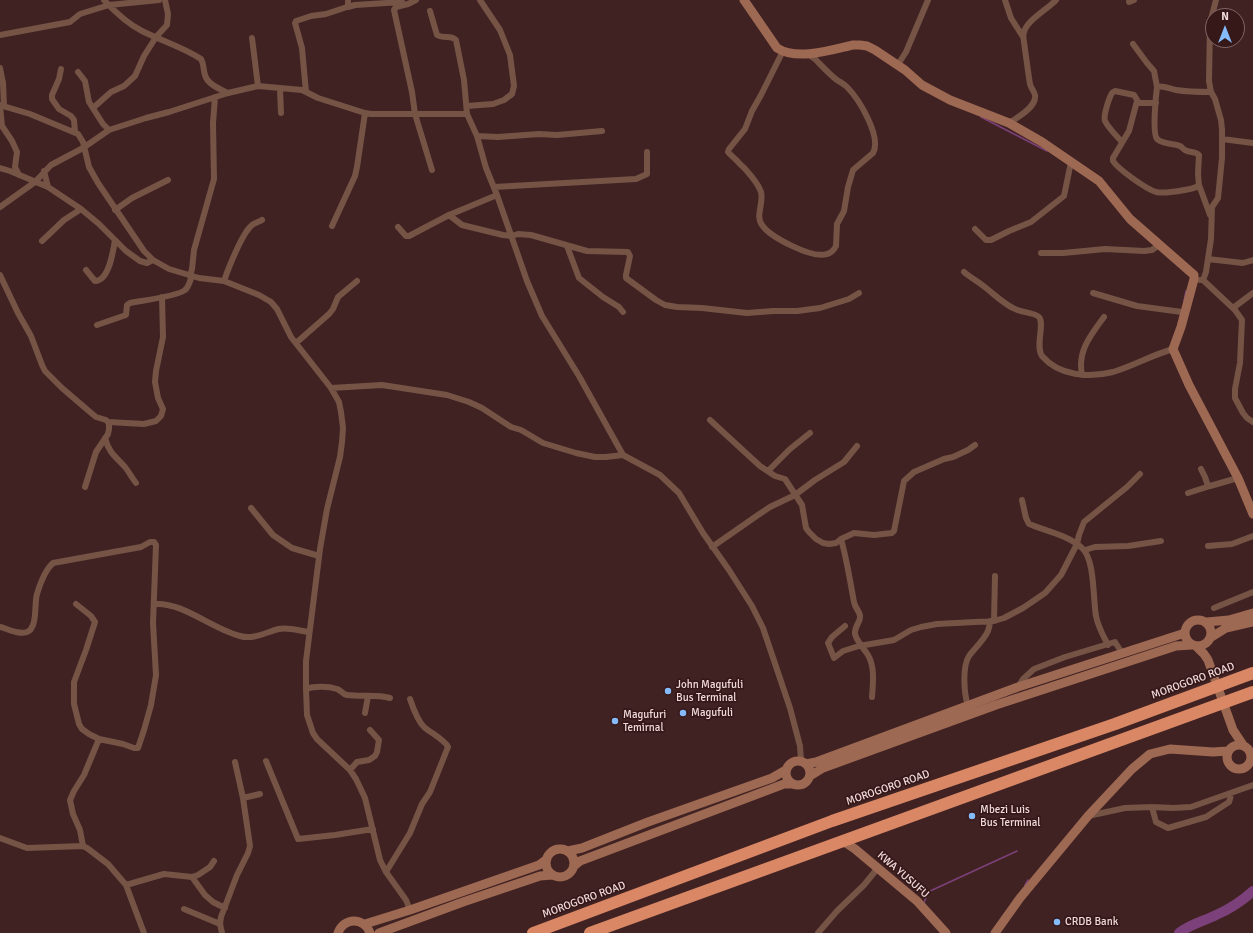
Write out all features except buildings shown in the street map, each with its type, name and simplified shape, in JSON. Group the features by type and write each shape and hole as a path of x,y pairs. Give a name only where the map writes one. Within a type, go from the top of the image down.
{"highway":[{"name":"MOROGORO ROAD","path":"533,933 832,821 1115,724 1253,673"},
{"path":"590,933 1253,692"}],"street":[{"path":"104,0 128,23 201,59 207,81 228,93"},
{"path":"0,35 72,21 80,14 109,6 159,0"},
{"path":"93,108 111,92 124,86 135,76 144,56 156,37 167,25 168,22 165,0"},
{"path":"467,106 493,104 504,100 512,94 514,86 510,55 500,30 480,0"},
{"path":"744,0 777,48 782,51 808,54 860,44 867,46 905,70 922,85 929,89 950,100 1009,123 1042,142 1102,184 1130,219 1233,308 1240,318 1242,323 1240,363 1235,389 1235,399 1242,413 1253,422"},
{"path":"897,66 906,52 928,0"},
{"path":"1005,0 1011,18 1023,36 1030,83 1035,97 1027,111 1009,123"},
{"path":"1023,36 1026,28 1056,0"},
{"path":"1216,0 1211,16 1209,81 1211,92 1215,99 1221,120 1222,158 1218,198 1212,207 1212,230 1208,260 1184,314 1173,350 1189,385 1238,478 1253,514"},
{"path":"306,92 302,48 295,23 296,21 311,16 326,14 348,3 416,1"},
{"path":"416,1 397,6 394,10 412,88 414,114 432,170"},
{"path":"430,11 438,35 441,37 453,37 456,40 464,80 467,114 477,136 486,168 512,236 527,281 542,316 579,376 623,454 660,475 674,487 685,501 712,547 740,586 752,606 763,628 790,708 803,762 810,769 810,776"},
{"path":"252,38 258,86"},
{"path":"1133,44 1147,64 1154,71 1157,86 1155,136 1158,140 1181,146 1185,150 1200,156 1198,174 1199,185 1211,218"},
{"path":"782,51 744,129 729,148 728,152 746,169 759,189 761,197 759,218 761,225 787,244 798,249 823,255 829,254 836,246 837,224 844,211 848,187 853,170 873,153 875,150 875,144 873,132 868,120 852,92 808,54"},
{"path":"0,68 2,83 2,126 17,152 15,167 19,174"},
{"path":"61,69 52,97 59,109 72,116 74,120 75,132"},
{"path":"78,72 85,81 89,102 103,124 109,130"},
{"path":"0,207 35,182 44,171 60,160 84,148 109,130 214,97 258,86 306,92 318,98 365,113 381,115 419,113 467,114"},
{"path":"1157,86 1190,92 1211,92"},
{"path":"280,89 281,113"},
{"path":"1122,142 1104,120 1110,95 1114,91 1134,95 1137,101 1129,131 1113,158 1113,161 1123,171 1158,192 1178,191 1197,187 1199,185"},
{"path":"97,325 126,315 127,304 185,291 187,288 191,276 194,250 213,182 214,97"},
{"path":"1137,101 1139,103 1156,103"},
{"path":"1,105 30,114 75,132 81,139 89,167 98,183 144,251 153,260 191,276 224,281 259,295 271,302 277,309 291,337 331,388 339,402 344,428 341,450 327,509 309,632 306,661 307,715 313,733 319,742 350,770 356,779 365,798 380,860 386,872 406,900 410,910"},
{"path":"332,226 355,176 365,113"},
{"path":"477,136 498,137 538,134 557,135 602,131"},
{"path":"1222,139 1253,143"},
{"path":"494,187 636,179 647,174 647,152"},
{"path":"975,229 986,240 991,240 1008,231 1031,222 1064,196 1070,162"},
{"path":"0,168 19,174 48,187 81,209 99,224 126,252 140,261 147,263 153,260"},
{"path":"44,171 48,187"},
{"path":"115,210 132,198 168,180"},
{"path":"398,227 406,236 409,236 449,215 497,195"},
{"path":"42,241 64,220 81,209"},
{"path":"449,215 462,225 512,236 518,234 530,235 567,246 596,252 628,252 630,256 626,278 656,300 671,307 702,308 748,313 796,311 820,308 849,300 859,293"},
{"path":"224,281 236,252 248,229 252,225 262,220"},
{"path":"86,270 94,281 103,278 112,257 115,240"},
{"path":"1041,253 1063,253 1105,249 1144,251 1152,250 1159,245"},
{"path":"567,246 579,278 603,297 619,307 623,312"},
{"path":"1208,260 1243,263 1253,260"},
{"path":"964,272 1001,301 1014,309 1023,313 1035,314 1041,321 1040,350 1043,357 1052,366 1068,373 1082,375 1105,374 1173,350"},
{"path":"0,275 6,290 31,336 42,365 46,371 62,388 96,417 108,422 144,424 156,421 161,416 162,409 155,382 163,337 162,297"},
{"path":"296,343 329,314 338,297 357,281"},
{"path":"0,294 6,290"},
{"path":"1233,308 1253,292"},
{"path":"1093,293 1137,306 1182,312 1184,314"},
{"path":"1082,375 1080,363 1087,340 1104,317"},
{"path":"331,388 382,385 447,395 482,408 511,427 521,430 543,443 595,457 623,454"},
{"path":"710,420 749,456 768,471 775,476 785,479 802,505 806,528 811,535 823,543 830,544 836,543 854,533 874,536 892,533 894,531 904,480 914,472 944,459 953,457 975,445"},
{"path":"85,487 96,452 105,438 109,428 108,422"},
{"path":"768,471 790,449 810,433"},
{"path":"105,438 107,448 125,467 136,483"},
{"path":"712,547 758,515 795,495 815,480 844,462 857,446"},
{"path":"1201,469 1208,486"},
{"path":"844,626 828,643 834,658 843,651 894,640 911,630 928,625 992,621 1004,618 1023,608 1045,592 1061,575 1077,544 1084,522 1127,487 1140,474"},
{"path":"1188,493 1238,478"},
{"path":"1022,500 1029,524 1065,537 1085,550 1093,578 1096,615 1100,630 1108,645"},
{"path":"251,508 273,535 292,548 319,556"},
{"path":"1208,546 1232,544 1253,536"},
{"path":"842,539 848,563 855,607 860,616 855,630 861,646 871,660 873,677 872,697"},
{"path":"1085,550 1095,547 1122,547 1161,541"},
{"path":"0,627 17,632 26,632 31,629 35,620 37,593 47,569 53,563 138,548 152,542 156,545 154,604 156,675 151,705 139,747 134,748 100,739 89,734 82,729 79,724 74,704 75,678 95,622 91,616 76,604"},
{"path":"968,706 965,698 966,664 969,656 988,631 992,621 995,576"},
{"path":"1214,608 1253,592"},
{"path":"154,604 166,604 182,609 219,629 241,636 251,637 281,628 309,632"},
{"path":"1207,622 1229,620 1253,613"},
{"path":"1208,660 1209,640 1212,631 1211,628 1207,622 1201,619 1194,620 1188,624 1185,633 1187,640 1204,654 1208,660 1233,730 1247,746 1252,755 1252,762 1243,769 1232,767 1227,758 1232,742 1233,730"},
{"path":"379,933 540,876 566,876 580,861 784,784 801,785 810,776 823,768 996,705 1176,646 1203,645 1226,628 1253,622"},
{"path":"568,851 582,848 772,778 786,770 791,762 816,762 1018,687 1185,633"},
{"path":"1018,687 1023,679 1034,669 1065,657 1115,642 1122,653"},
{"path":"306,688 333,688 338,689 344,695 390,698"},
{"path":"365,713 368,696"},
{"path":"386,872 410,834 422,804 430,792 448,747 446,743 422,724 410,699"},
{"path":"350,770 357,762 372,758 377,752 379,740 370,730"},
{"path":"83,846 80,830 73,814 70,800 100,739"},
{"path":"995,933 1020,898 1088,816 1132,769 1150,754 1170,749 1213,752 1229,750 1236,745 1247,746"},
{"path":"266,761 298,839 373,829"},
{"path":"222,933 220,924 221,917 237,875 250,850 243,798 235,762"},
{"path":"786,770 787,779 792,784"},
{"path":"1088,816 1118,809 1191,807 1253,785"},
{"path":"243,798 260,794"},
{"path":"1152,807 1156,822 1164,827 1171,828 1206,817 1228,802 1231,794"},
{"path":"0,838 27,848 83,846 87,848 108,864 126,885 144,933"},
{"name":"KWA YUSUFU","path":"841,842 846,843 855,849 917,901 946,933"},
{"path":"365,924 539,865 555,850 562,849 568,851 573,856 574,866"},
{"path":"546,860 546,867 552,875"},
{"path":"126,885 164,874 192,877 210,868 214,861"},
{"path":"818,933 836,911 864,885 877,869"},
{"path":"192,877 205,895 213,902 225,908"},
{"path":"184,909 220,924"},
{"path":"329,933 340,929 351,920 365,924 370,933"}],"waterway":[{"path":"981,117 1047,151"},
{"path":"1184,301 1186,291"},
{"path":"924,903 928,892 1017,851"},
{"path":"1025,885 1028,880"},
{"path":"1179,933 1193,925 1221,913 1253,891"}],"place":[{"name":"John Magufuli Bus Terminal","path":"668,691"},
{"name":"Magufuli","path":"683,713"},
{"name":"Magufuri Temirnal","path":"615,721"},
{"name":"Mbezi Luis Bus Terminal","path":"972,816"},
{"name":"CRDB Bank","path":"1057,922"}]}
